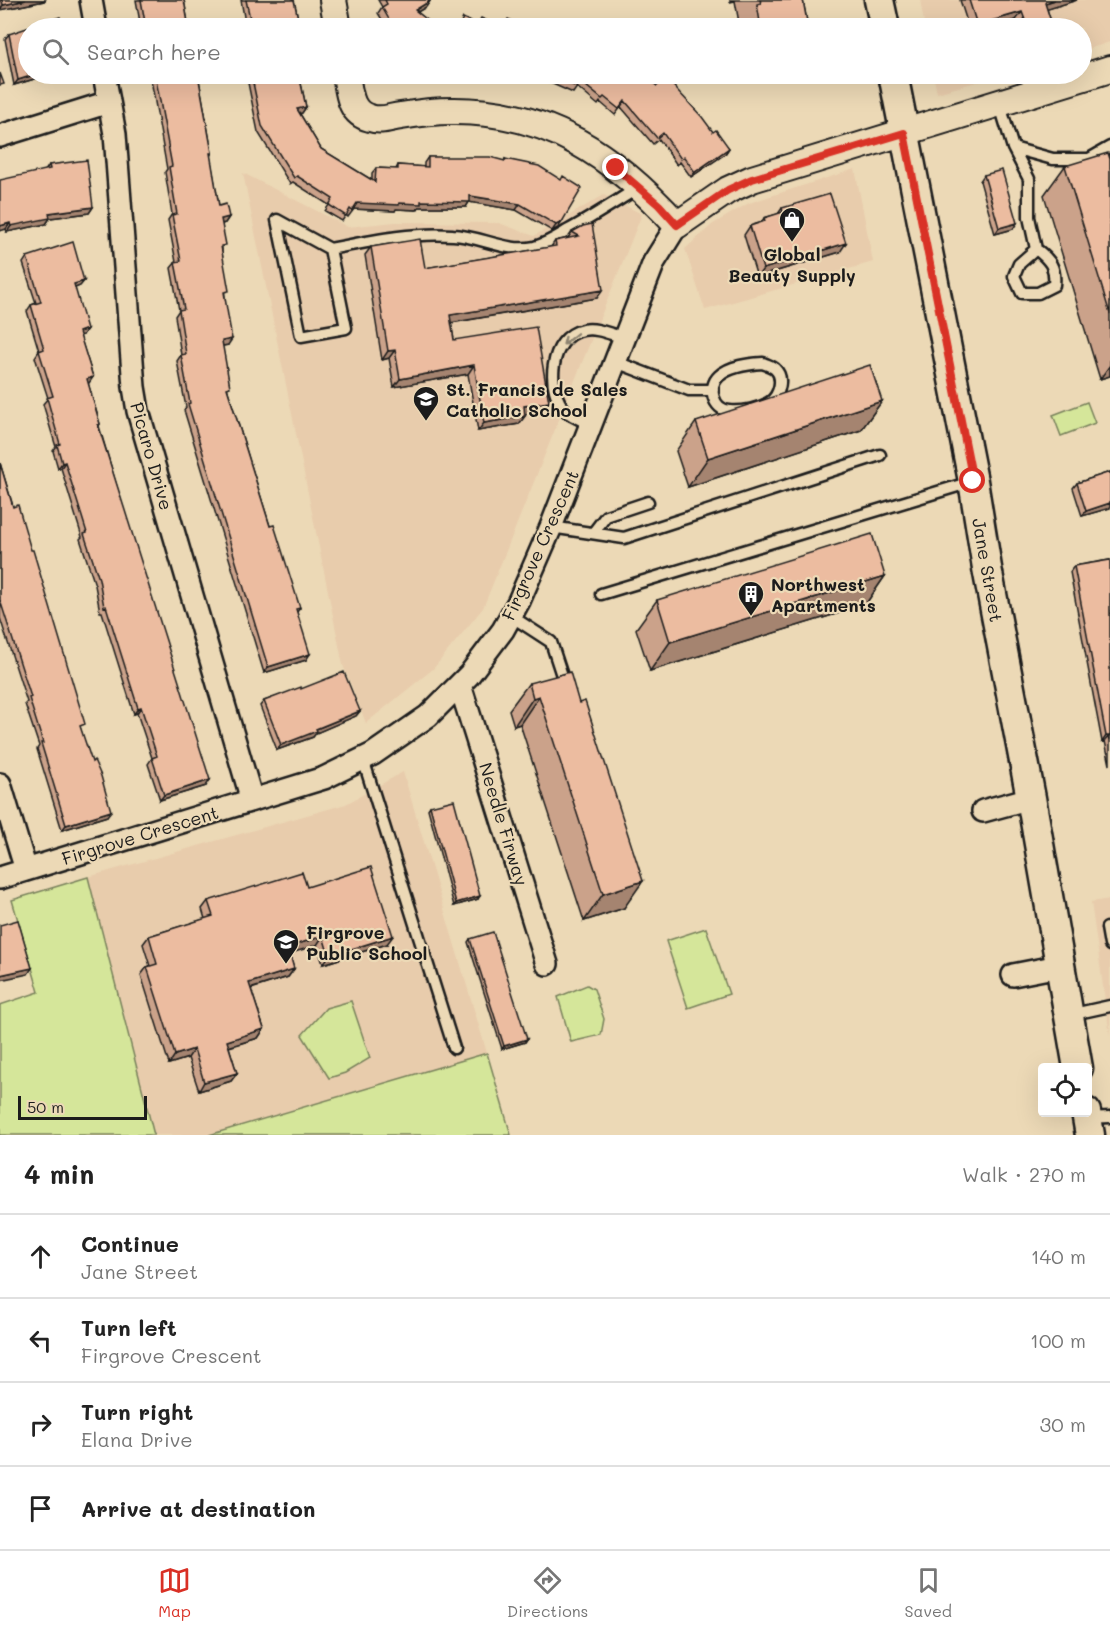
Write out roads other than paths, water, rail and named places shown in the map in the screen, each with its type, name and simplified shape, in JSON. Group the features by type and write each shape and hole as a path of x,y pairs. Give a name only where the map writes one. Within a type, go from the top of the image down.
{"main road":[{"path":"879,0 883,18"},
{"name":"Jane Street","path":"895,84 973,481 1077,1063"}],"street":[{"path":"91,0 94,18"},
{"path":"333,0 336,18"},
{"name":"Firgrove Crescent","path":"1092,74 1110,69"},
{"name":"Picaro Drive","path":"106,84 115,134 134,387 138,411 252,800"},
{"path":"347,84 350,101 356,110 368,118 384,121 397,116 437,111 469,111 495,113 529,121 560,132 591,149 659,205 677,225"},
{"name":"Firgrove Crescent","path":"0,878 324,778 363,759 428,716 460,685 487,653 519,601 551,527 654,262 677,225 728,190 752,179 1060,84"},
{"path":"0,136 109,102"},
{"name":"Needle Firway","path":"460,685 547,964"},
{"path":"0,784 26,870"},
{"path":"983,811 1031,798"},
{"path":"1013,975 1059,966"}],"lane":[{"path":"999,102 1013,148 1029,180 1029,218 1036,249 1049,259 1055,272 1054,285 1038,293 1022,293 1014,276 1019,264 1036,249"},
{"path":"1013,148 1053,159 1089,159 1110,147"},
{"path":"330,249 346,327 301,336 277,220 330,249 423,234 456,235 515,248 532,248 575,227 638,188"},
{"path":"591,424 567,412 555,393 552,367 559,349 572,335 583,330 597,330 625,338"},
{"path":"616,362 689,390 713,390"},
{"path":"763,363 774,367 780,383 777,394 770,402 738,411 726,410 717,404 713,390 717,378 726,371 748,364 763,363"},
{"path":"551,527 624,538 880,455"},
{"path":"602,594 973,481"},
{"path":"593,533 606,516 648,502"},
{"path":"511,616 551,642 569,696"},
{"path":"363,759 454,1048"},
{"path":"1110,927 1107,928 1110,945"},
{"path":"1068,1015 1110,1006"}],"place":[{"name":"Global Beauty Supply","path":"792,243"},
{"name":"St. Francis de Sales Catholic School","path":"426,422"},
{"name":"Northwest Apartments","path":"751,617"},
{"name":"Firgrove Public School","path":"286,965"}]}
